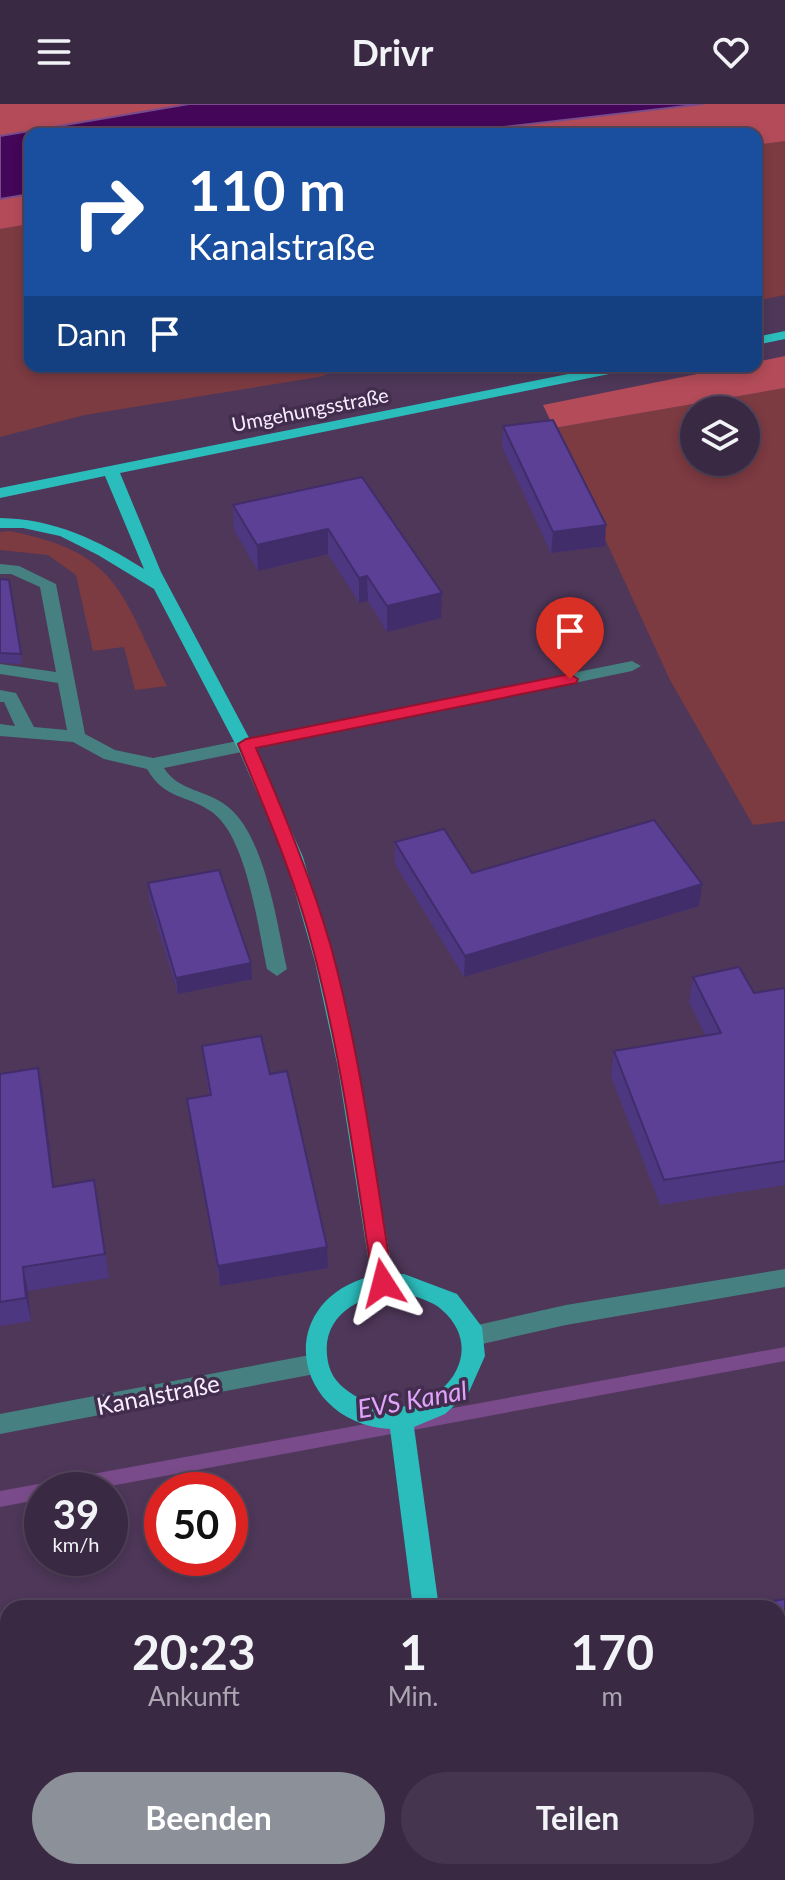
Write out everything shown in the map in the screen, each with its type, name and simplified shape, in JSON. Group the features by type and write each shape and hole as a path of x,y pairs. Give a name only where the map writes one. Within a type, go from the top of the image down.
{"main road":[{"path":"762,340 785,335"},
{"name":"Umgehungsstraße","path":"0,493 599,372"},
{"path":"110,469 161,587 246,744 293,856 322,947 345,1041 383,1283"},
{"path":"0,523 16,522 70,532 161,587"},
{"path":"383,1283 404,1283 432,1290 459,1311 473,1336 473,1364 462,1386 440,1406 401,1418 370,1415 345,1403 326,1386 315,1364 315,1341 328,1312 351,1293 383,1283"},
{"path":"401,1418 425,1600"}],"street":[{"path":"0,569 13,569 48,584 77,737"},
{"path":"0,730 77,737 110,755 153,764 632,666"},
{"path":"0,669 66,679"},
{"path":"0,696 10,697 27,732"},
{"path":"153,764 160,780 178,793 212,803 230,817 243,844 262,905 277,969"},
{"path":"473,1336 566,1315 785,1278"},
{"name":"Kanalstraße","path":"0,1424 315,1364"}],"shaded area":[{"path":"0,104 189,104 47,128 24,128 24,132 0,136"},
{"path":"189,104 703,104 494,128 47,128"},
{"path":"703,104 785,104 785,141 762,144 762,128 494,128"},
{"path":"24,132 24,195 0,199 0,136"},
{"path":"785,141 785,295 762,300 762,144"},
{"path":"24,195 24,225 0,229 0,199"},
{"path":"24,225 24,372 333,372 319,377 85,415 0,437 0,229"},
{"path":"785,356 785,388 739,396 680,396 680,406 554,428 543,405 707,372 762,372 762,361"},
{"path":"785,388 785,821 753,825 670,680 554,428 680,406 680,476 760,476 760,396 739,396"},
{"path":"9,531 46,540 74,551 96,565 126,602 167,686 135,690 124,647 93,651 76,575 48,555 0,550 0,532"}],"building":[{"path":"553,420 606,525 553,532 503,426"},
{"path":"362,477 442,593 387,606 367,576 359,578 328,529 257,545 233,505"},
{"path":"0,579 9,580 21,654 0,653"},
{"path":"654,820 702,884 465,956 395,842 444,829 472,873"},
{"path":"219,870 251,963 176,978 148,883"},
{"path":"739,967 754,993 785,988 785,1161 664,1180 614,1051 721,1033 693,977"},
{"path":"261,1036 270,1074 287,1071 327,1247 218,1266 187,1099 211,1095 202,1046"},
{"path":"38,1068 53,1187 94,1180 105,1254 23,1267 26,1298 0,1302 0,1074"}],"waterway":[{"name":"EVS Kanal","path":"128,1475 785,1354"},
{"name":"EVS Kanal","path":"0,1499 24,1494"}],"route":[{"path":"383,1283 345,1041 322,947 293,856 246,744 570,679"}]}
